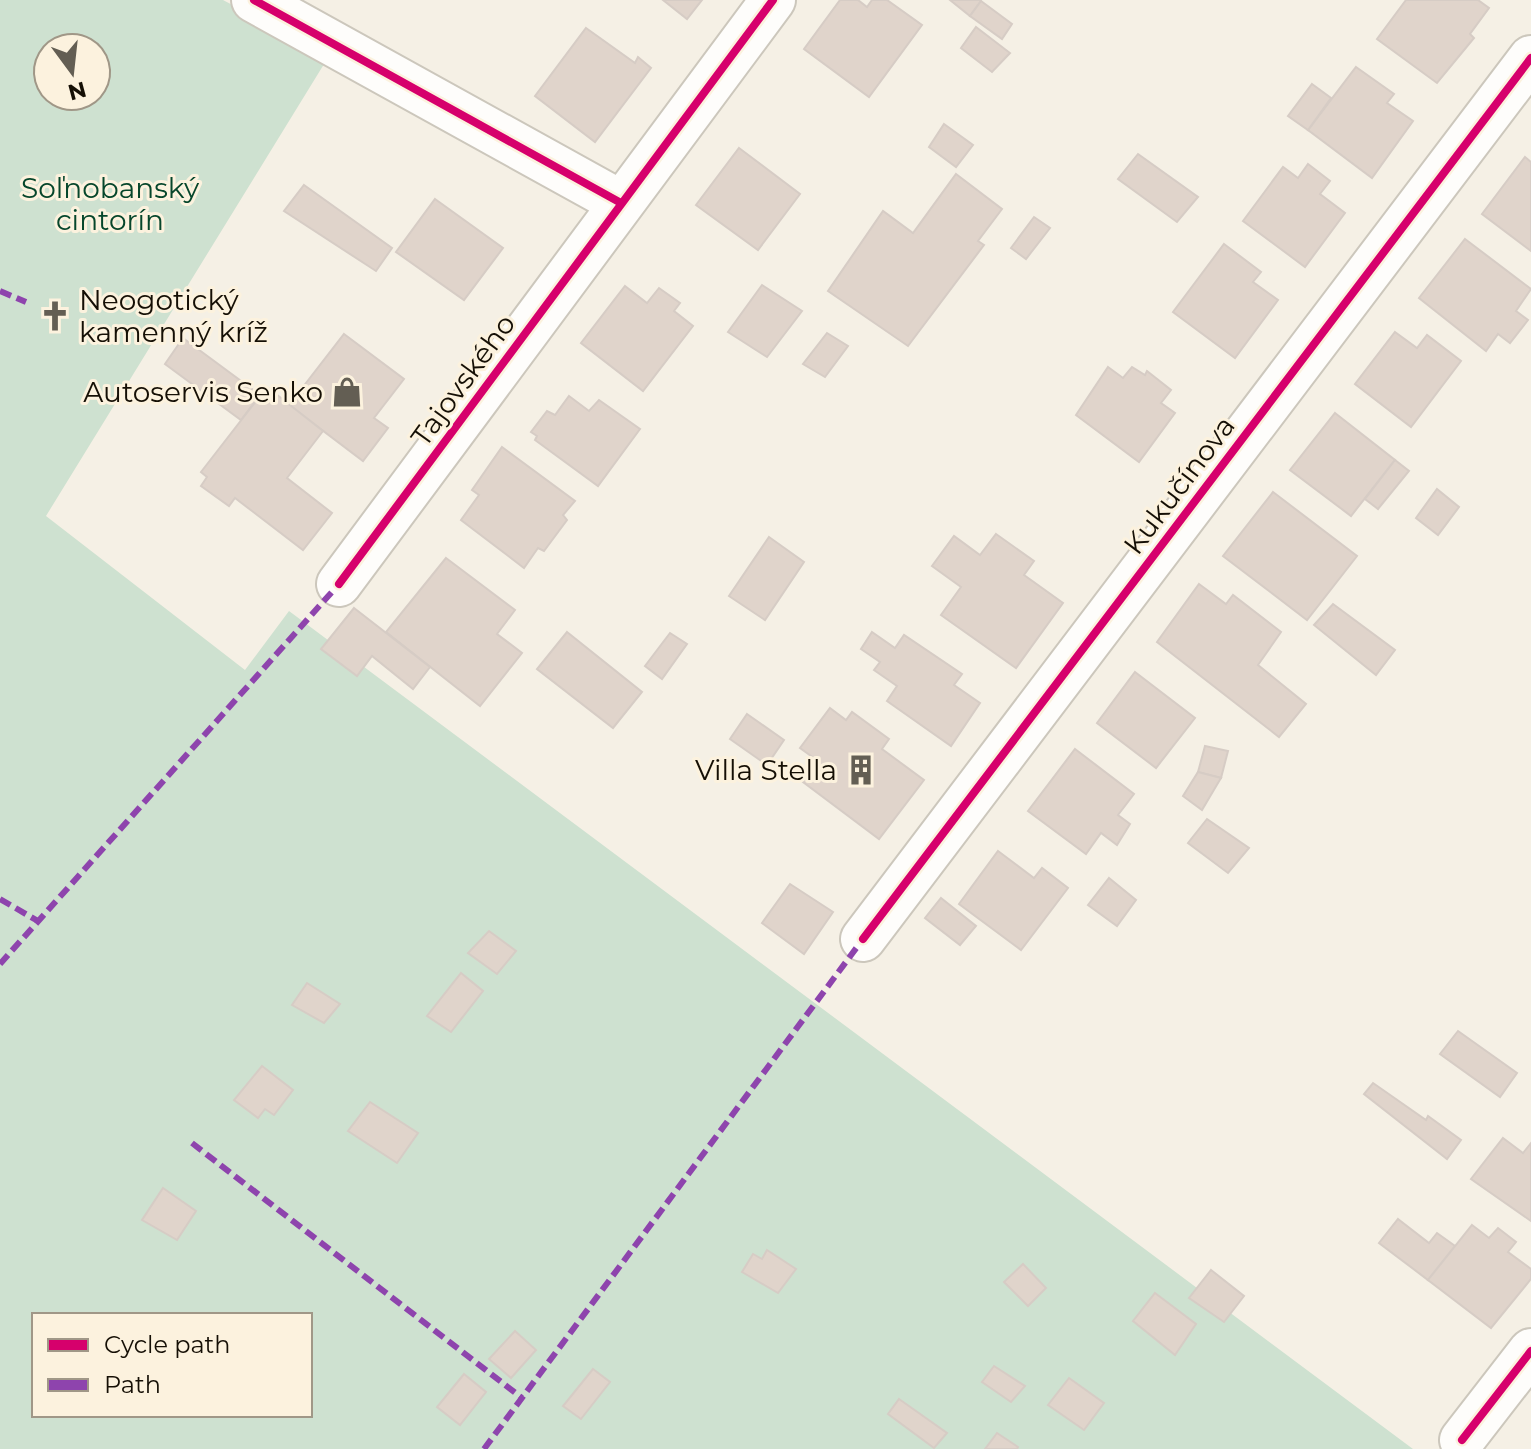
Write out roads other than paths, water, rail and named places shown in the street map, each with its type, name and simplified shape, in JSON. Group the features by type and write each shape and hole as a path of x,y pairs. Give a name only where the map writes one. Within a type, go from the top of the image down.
{"street":[{"path":"254,0 621,203"},
{"name":"Tajovského","path":"339,584 773,0"},
{"name":"Kukučínova","path":"863,939 1531,58"},
{"path":"1462,1440 1531,1351"}],"place":[{"name":"Neogotický kamenný kríž","path":"55,316"},
{"name":"Autoservis Senko","path":"347,392"},
{"name":"Villa Stella","path":"861,770"}],"park label":[{"name":"Soľnobanský cintorín","path":"110,204"}]}
